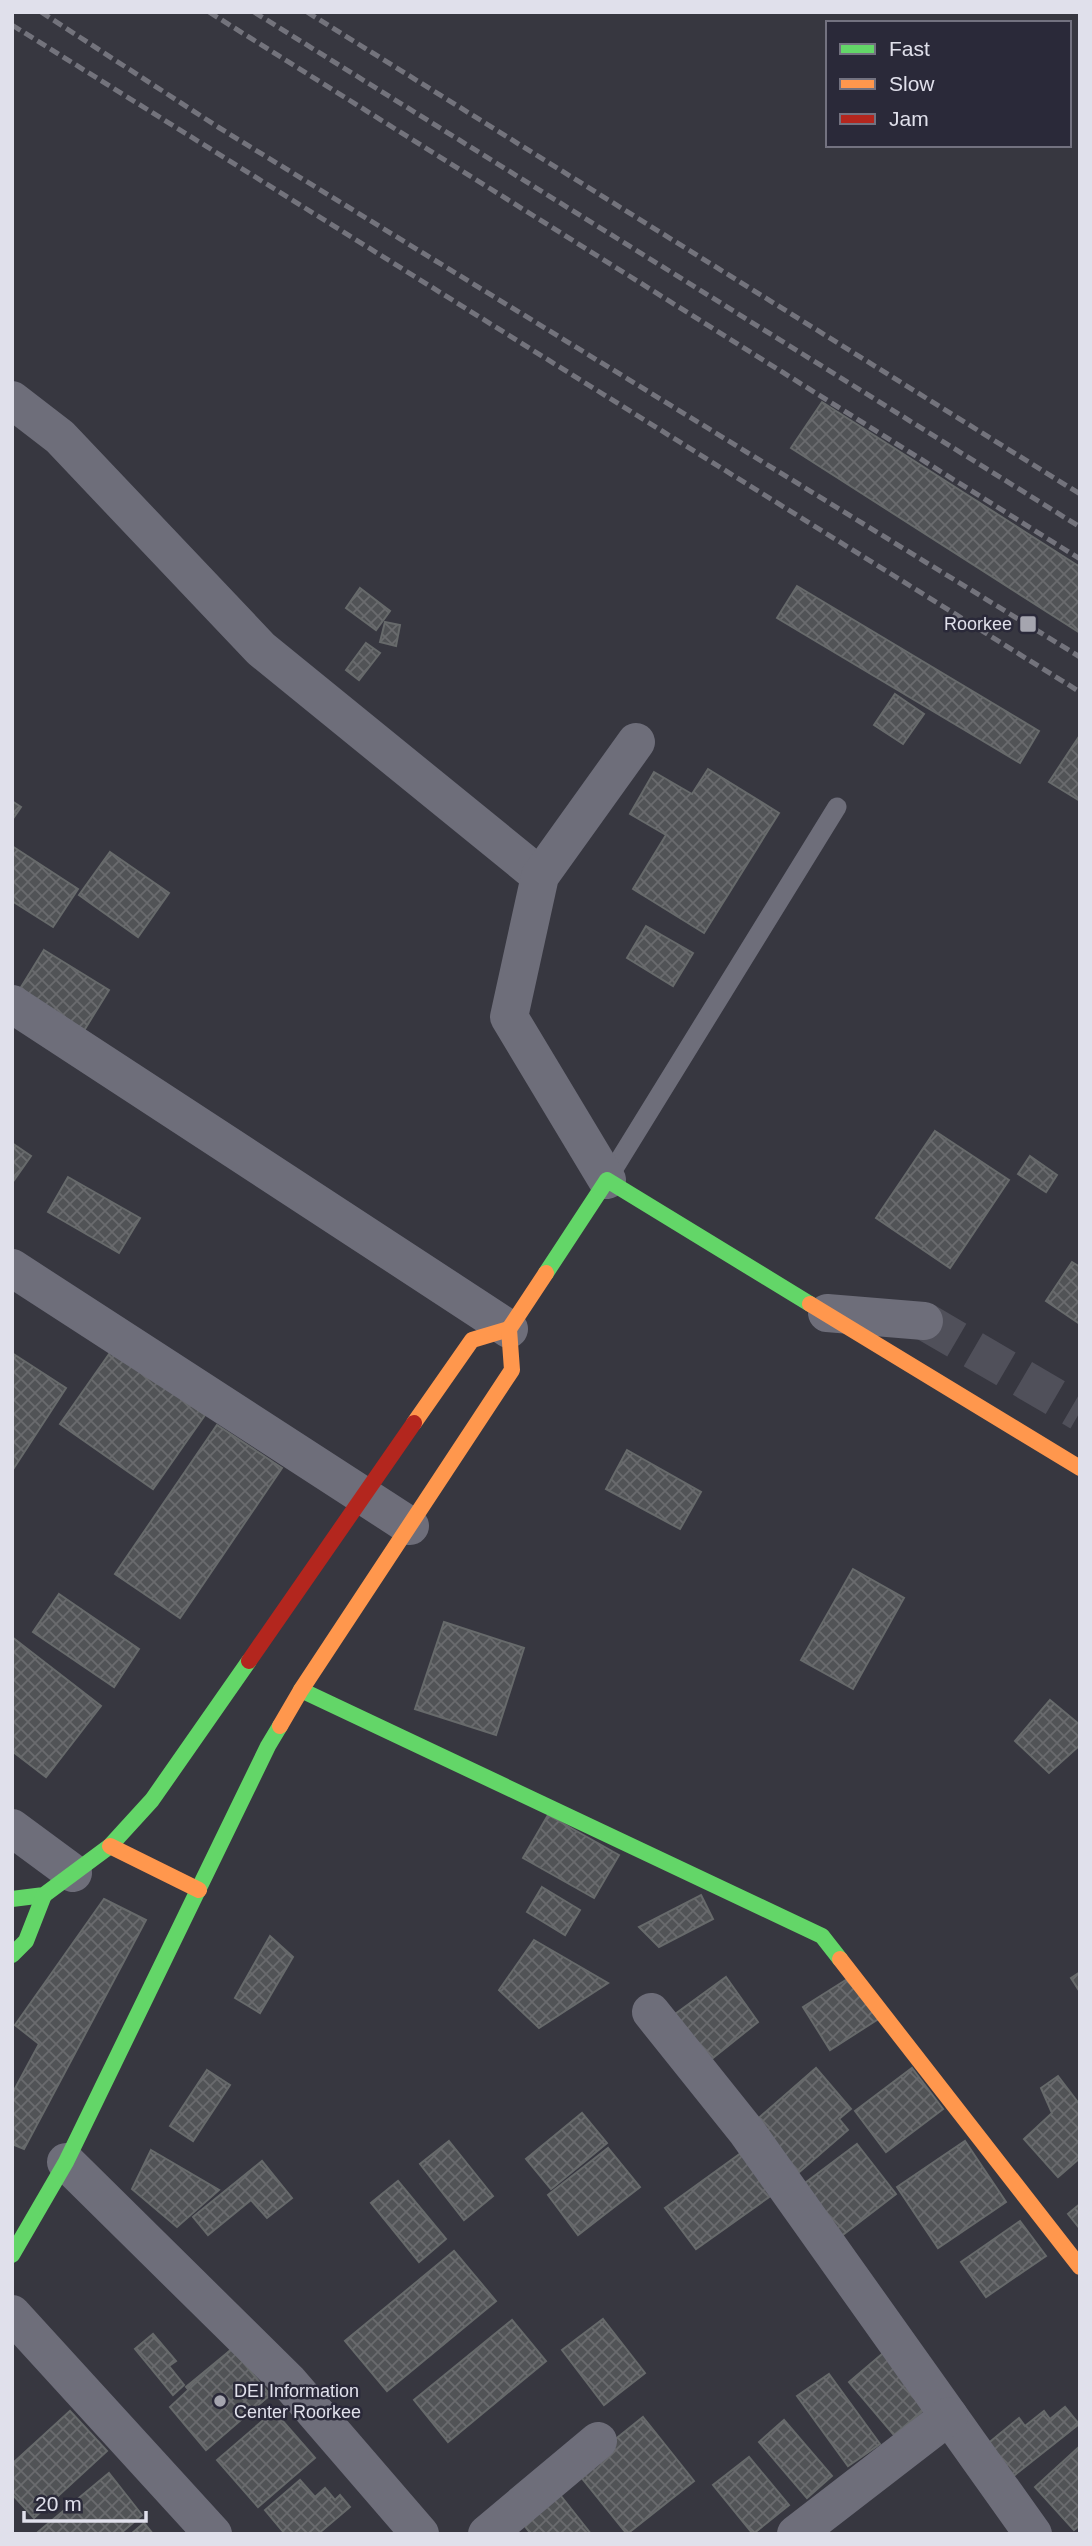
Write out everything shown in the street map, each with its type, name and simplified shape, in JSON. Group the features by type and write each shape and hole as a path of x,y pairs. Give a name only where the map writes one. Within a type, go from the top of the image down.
{"main road":[{"path":"12,2255 66,2162 268,1746 301,1690 512,1370 509,1329 607,1180 1080,1468"},
{"path":"12,1899 59,1884 110,1846 152,1800 472,1340 509,1329"},
{"path":"301,1690 822,1936 1080,2267"},
{"path":"110,1846 199,1890"},
{"path":"12,1955 26,1941 59,1884"}],"street":[{"path":"12,400 60,437 261,649 540,876"},
{"path":"607,1180 509,1017 540,876 636,742"},
{"path":"12,1004 509,1329"},
{"path":"12,1268 410,1526"},
{"path":"827,1313 924,1321"},
{"path":"12,1828 59,1884"},
{"path":"651,2012 747,2132 1033,2534"},
{"path":"66,2162 288,2381 420,2534"},
{"path":"12,2314 213,2534"},
{"path":"796,2534 949,2416"},
{"path":"488,2534 598,2441"}],"lane":[{"path":"607,1180 837,807"}],"building":[{"path":"822,402 1080,567 1080,633 791,448"},
{"path":"797,586 1039,731 1020,763 777,618"},
{"path":"360,588 390,611 376,630 346,608"},
{"path":"385,622 400,625 396,646 380,642"},
{"path":"366,643 380,653 359,680 346,670"},
{"path":"895,694 924,714 903,744 874,725"},
{"path":"1080,735 1080,801 1049,782"},
{"path":"708,769 779,813 704,933 633,889 666,835 630,814 654,772 692,794"},
{"path":"12,801 21,807 12,820"},
{"path":"12,846 78,889 53,927 12,901"},
{"path":"110,852 169,893 138,937 79,895"},
{"path":"646,926 693,953 673,986 627,958"},
{"path":"44,950 109,990 80,1037 15,997"},
{"path":"935,1131 1009,1180 950,1268 876,1218"},
{"path":"12,1143 31,1156 12,1183"},
{"path":"1030,1156 1057,1175 1046,1192 1018,1174"},
{"path":"68,1177 140,1218 119,1253 48,1212"},
{"path":"1072,1262 1080,1267 1080,1324 1046,1301"},
{"path":"112,1350 205,1415 153,1489 60,1424"},
{"path":"12,1353 66,1388 12,1471"},
{"path":"217,1425 282,1468 180,1618 115,1574"},
{"path":"627,1450 701,1492 680,1529 606,1489"},
{"path":"853,1569 904,1598 853,1689 801,1660"},
{"path":"59,1594 139,1649 114,1687 33,1632"},
{"path":"444,1622 524,1648 496,1735 415,1709"},
{"path":"12,1637 101,1706 46,1777 12,1751"},
{"path":"1050,1700 1080,1725 1080,1745 1049,1773 1015,1741"},
{"path":"548,1815 619,1855 594,1898 523,1858"},
{"path":"542,1887 580,1910 565,1935 527,1912"},
{"path":"701,1895 713,1919 659,1947 639,1927"},
{"path":"104,1899 146,1920 24,2149 12,2144 12,2094 39,2044 15,2025"},
{"path":"270,1936 293,1957 260,2013 235,1998"},
{"path":"534,1940 608,1983 539,2028 499,1990"},
{"path":"1080,1972 1080,1992 1071,1978"},
{"path":"852,1976 880,2018 830,2050 803,2007"},
{"path":"726,1977 758,2022 704,2065 667,2020"},
{"path":"816,2068 851,2109 839,2119 848,2130 790,2180 746,2129"},
{"path":"912,2068 943,2109 886,2152 855,2111"},
{"path":"207,2070 230,2085 193,2141 170,2126"},
{"path":"1058,2076 1080,2105 1080,2158 1058,2177 1024,2139 1052,2113 1041,2088"},
{"path":"582,2113 607,2143 551,2189 526,2159"},
{"path":"449,2141 493,2196 464,2220 420,2164"},
{"path":"965,2141 1006,2202 938,2248 897,2187"},
{"path":"857,2144 896,2194 840,2237 801,2186"},
{"path":"608,2148 640,2187 578,2235 548,2195"},
{"path":"748,2148 779,2190 696,2249 665,2208"},
{"path":"151,2150 219,2190 177,2227 132,2189"},
{"path":"262,2161 292,2198 267,2218 251,2200 208,2235 193,2217"},
{"path":"398,2181 446,2239 419,2262 371,2203"},
{"path":"1080,2204 1080,2229 1068,2214"},
{"path":"1020,2221 1046,2256 986,2297 961,2262"},
{"path":"454,2251 496,2301 387,2391 345,2341"},
{"path":"603,2319 645,2373 604,2405 562,2350"},
{"path":"512,2320 546,2361 448,2442 414,2400"},
{"path":"153,2334 176,2361 169,2366 184,2385 173,2395 135,2349"},
{"name":"DEI Information Center Roorkee","path":"232,2349 270,2395 224,2432 186,2387"},
{"name":"DEI Information Center Roorkee","path":"232,2349 270,2395 206,2450 170,2407"},
{"path":"888,2349 932,2403 894,2435 849,2382"},
{"path":"829,2374 880,2444 848,2466 797,2396"},
{"path":"1065,2407 1079,2424 1011,2478 985,2446 1019,2418 1025,2426 1044,2411 1050,2419"},
{"path":"70,2411 107,2451 34,2518 12,2494 12,2464"},
{"path":"274,2411 315,2458 258,2507 217,2460"},
{"path":"643,2417 694,2481 627,2534 576,2471"},
{"path":"784,2420 832,2476 807,2498 759,2442"},
{"path":"1080,2446 1080,2525 1074,2530 1035,2487"},
{"path":"749,2457 789,2505 753,2534 713,2485"},
{"path":"109,2473 142,2515 120,2534 39,2534 38,2532"},
{"path":"300,2480 315,2497 325,2488 335,2500 340,2495 350,2507 318,2534 285,2534 265,2510"},
{"path":"557,2491 591,2534 531,2534 520,2520"},
{"path":"144,2523 153,2534 131,2534"}],"tunnel":[{"path":"924,1321 1080,1412"}],"railway":[{"path":"41,12 218,127 1080,657"},
{"path":"209,12 1080,559"},
{"path":"254,12 1080,527"},
{"path":"307,12 1080,494"},
{"path":"12,25 1080,692"}],"traffic: fast":[{"path":"546,1273 607,1180 810,1304"},
{"path":"12,1899 44,1895 110,1846 152,1800 249,1661"},
{"path":"301,1690 822,1936 840,1959"},
{"path":"12,2255 66,2162 280,1726"},
{"path":"12,1955 26,1941 44,1895"}],"traffic: slow":[{"path":"280,1726 512,1370 509,1329 546,1273"},
{"path":"810,1304 1080,1468"},
{"path":"414,1423 472,1340 509,1329"},
{"path":"110,1846 199,1890"},
{"path":"840,1959 1080,2267"}],"traffic: jam":[{"path":"249,1661 414,1423"}],"place":[{"name":"Roorkee","path":"1028,624"},
{"name":"DEI Information Center Roorkee","path":"220,2401"}]}
